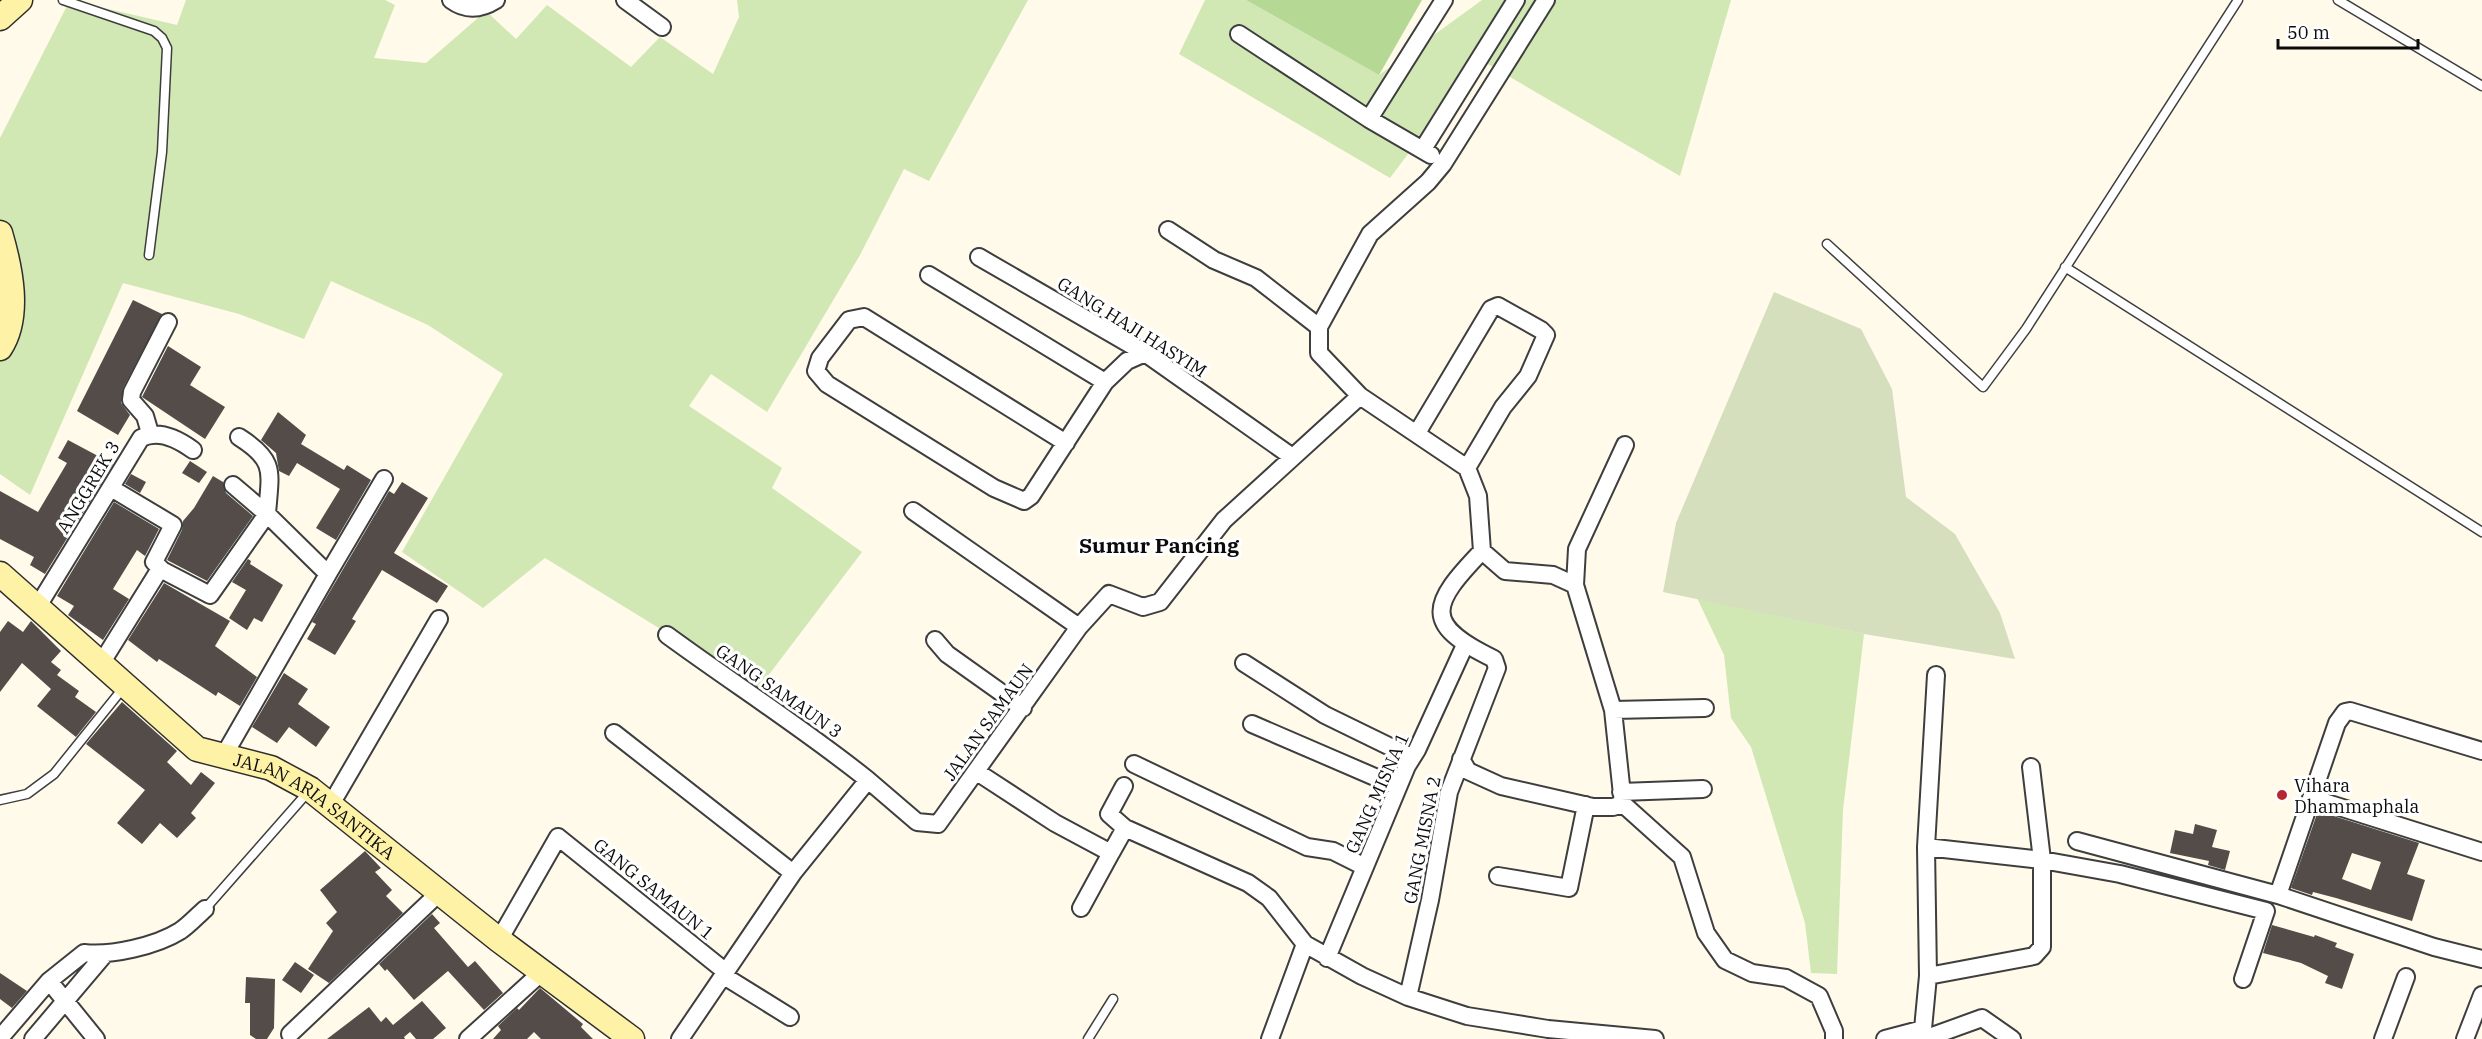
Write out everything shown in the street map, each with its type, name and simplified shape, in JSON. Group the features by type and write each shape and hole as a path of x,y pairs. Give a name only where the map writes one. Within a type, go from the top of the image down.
{"street":[{"path":"0,18 20,0"},
{"path":"451,0 460,7 482,9 496,0"},
{"path":"625,0 662,27"},
{"path":"1369,119 1444,0"},
{"path":"1424,149 1516,0"},
{"path":"1546,0 1443,164 1428,182 1370,234 1318,327 1319,353 1360,396 1467,468 1478,496 1482,551 1504,571 1553,575 1575,585"},
{"path":"1239,34 1369,119 1424,149 1443,164"},
{"path":"1168,230 1214,260 1256,278 1318,327"},
{"path":"0,232 7,256 12,315 0,348"},
{"name":"GANG HAJI HASYIM","path":"979,257 1145,353 1291,456"},
{"path":"929,275 1105,382"},
{"path":"1417,433 1495,306 1523,318 1546,335 1528,375 1503,407 1467,468"},
{"path":"1066,444 864,317 849,320 820,358 816,371 827,384 994,488 1024,501 1031,496 1066,444 1105,382 1128,361 1145,353"},
{"path":"168,322 132,392 131,400 145,416 150,433 166,436 193,450"},
{"name":"JALAN SAMAUN","path":"868,780 917,822 938,824 1079,627 1109,594 1143,607 1160,602 1224,520 1291,456 1360,396"},
{"name":"ANGGREK 3","path":"38,606 141,438 150,433"},
{"path":"111,488 173,525 154,562 162,570 210,595 267,514 269,477 267,462 259,450 239,437"},
{"path":"1625,445 1577,549 1575,585 1613,710 1622,798 1682,857 1706,933 1725,960 1752,974 1785,978 1819,996 1834,1032 1834,1039"},
{"path":"223,757 384,479"},
{"path":"233,485 267,514 328,574"},
{"path":"913,511 1079,627"},
{"name":"GANG MISNA 2","path":"1408,997 1430,900 1449,792 1497,668 1494,659 1465,645 1447,632 1442,619 1443,601 1461,572 1482,551"},
{"path":"102,662 153,577 162,570"},
{"name":"JALAN ARIA SANTIKA","path":"2,582 38,606 197,749 271,768 310,789 500,940 632,1039"},
{"path":"330,806 439,619"},
{"name":"GANG SAMAUN 3","path":"667,635 738,687 813,736 868,780"},
{"path":"935,640 947,654 1023,708"},
{"name":"GANG MISNA 1","path":"1327,958 1411,757 1417,750 1465,645"},
{"path":"1244,663 1325,715 1411,757"},
{"path":"1924,1036 1928,976 1926,847 1936,675"},
{"path":"1613,710 1705,708"},
{"path":"2243,979 2266,911 2311,798 2337,723 2345,712 2350,711 2411,728 2482,751"},
{"path":"1252,724 1398,787"},
{"path":"614,733 793,873"},
{"path":"1461,759 1468,771 1501,786 1586,806 1604,808 1622,798 1702,789"},
{"path":"1134,764 1307,847 1332,851 1365,867"},
{"path":"1928,976 2038,954 2042,947 2042,860 2031,767"},
{"path":"977,772 1055,824 1111,854"},
{"path":"680,1039 793,873 868,780"},
{"path":"1124,786 1109,814 1125,828 1248,883 1269,898 1305,944 1327,958 1408,997 1467,1016 1548,1029 1655,1039"},
{"path":"2311,798 2482,852"},
{"path":"1498,876 1569,888 1586,806"},
{"path":"1081,908 1125,828"},
{"name":"GANG SAMAUN 1","path":"500,940 558,837 725,974 790,1017"},
{"path":"2077,841 2134,866 2266,911"},
{"path":"1926,847 2042,860 2134,866 2273,894 2433,947 2482,959"},
{"path":"290,1034 440,893"},
{"path":"0,1038 49,981 84,953 104,955 127,951 179,931 205,909"},
{"path":"1270,1039 1305,944"},
{"path":"33,1039 100,963 104,955"},
{"path":"468,1039 543,971"},
{"path":"2383,1039 2406,977"},
{"path":"49,981 66,999 96,1039"},
{"path":"2465,1039 2482,995"},
{"path":"1896,1038 1924,1036 1982,1018 2012,1039"}],"lane":[{"path":"63,0 154,31 162,38 167,48 162,152 149,255"},
{"path":"1827,244 1983,387 2026,329 2238,0"},
{"path":"2338,0 2482,86"},
{"path":"2066,267 2482,532"},
{"path":"0,800 27,794 54,774 126,684"},
{"path":"205,909 310,789"},
{"path":"1088,1039 1113,999"}],"green space":[{"path":"70,0 177,25 186,0 385,0 395,5 374,58 426,63 486,11 516,39 547,5 631,67 660,37 713,74 739,17 737,0 1028,0 929,181 904,169 860,255 767,412 711,374 689,406 782,468 772,488 862,552 758,689 545,558 483,608 402,552 503,374 428,325 331,281 304,339 239,314 123,283 30,495 0,474 0,138"},
{"path":"1205,0 1246,0 1379,75 1482,0 1731,0 1680,176 1479,59 1390,178 1179,54"},
{"path":"1246,0 1422,0 1379,75"},
{"path":"1774,292 1861,329 1892,389 1906,497 1955,534 2000,613 2015,659 1864,634 1663,592 1676,523"},
{"path":"1697,598 1864,634 1843,810 1837,974 1811,973 1805,923 1751,747 1731,718 1724,655"}],"building":[{"path":"133,300 162,314 123,388 121,403 130,415 118,435 77,411"},
{"path":"168,346 201,367 190,385 225,407 205,439 142,397"},
{"path":"278,412 306,435 301,444 344,470 347,465 371,480 336,540 316,528 340,489 297,463 289,476 279,471 276,453 261,440"},
{"path":"68,440 113,464 45,574 30,565 34,557 0,539 0,491 38,512 67,463 58,458"},
{"path":"190,461 207,472 199,483 182,473"},
{"path":"131,474 146,482 140,493 125,484"},
{"path":"213,476 223,482 226,493 253,516 207,581 167,560 182,530 183,521 194,508"},
{"path":"402,482 428,498 394,553 448,586 437,603 382,570 352,619 356,621 335,655 307,639 316,624 312,622 389,491 394,494"},
{"path":"114,502 159,529 145,556 137,550 113,589 129,599 103,640 68,615 74,606 57,596"},
{"path":"248,559 251,561 250,564 283,585 262,622 254,618 247,630 229,618 246,590 232,582"},
{"path":"164,583 230,621 215,646 257,677 240,706 218,692 216,696 159,659 157,662 128,640"},
{"path":"8,621 23,632 31,621 61,651 51,662 61,670 57,675 79,691 75,697 96,712 76,737 37,706 51,689 22,663 0,692 0,632"},
{"path":"284,673 308,689 298,704 330,727 316,747 289,727 277,743 252,727"},
{"path":"122,702 177,751 167,762 191,785 201,772 215,783 191,813 196,818 177,838 160,823 142,844 117,823 145,790 86,744"},
{"path":"2318,811 2419,843 2407,874 2425,880 2412,921 2336,898 2313,892 2312,895 2291,888","holes":["2352,853 2381,862 2371,890 2342,879"]},
{"path":"2195,824 2217,830 2212,847 2230,851 2225,870 2208,865 2209,861 2170,853 2175,830 2193,834"},
{"path":"365,851 381,868 375,872 392,890 386,896 403,913 329,983 308,969 333,931 326,923 337,912 320,890"},
{"path":"432,914 440,923 434,928 468,967 475,961 503,993 484,1010 448,971 414,1000 387,969 385,971 379,964"},
{"path":"2272,925 2314,937 2315,935 2337,943 2335,947 2354,954 2342,989 2325,983 2328,976 2301,963 2263,953"},
{"path":"295,962 314,975 301,993 282,980"},
{"path":"0,973 27,991 12,1008 0,999"},
{"path":"246,977 275,979 274,1028 267,1039 256,1039 250,1035 250,1003 245,1003"},
{"path":"540,988 583,1024 581,1027 593,1039 541,1039 534,1032 527,1039 493,1039 501,1030 498,1026 517,1008 519,1010"},
{"path":"422,1001 446,1028 433,1039 416,1039 410,1032 404,1037 405,1039 327,1039 369,1007 381,1022 386,1017 393,1025"}],"place":[{"name":"Vihara Dhammaphala","path":"2282,795"}],"district":[{"name":"Sumur Pancing","path":"1159,545"}]}
